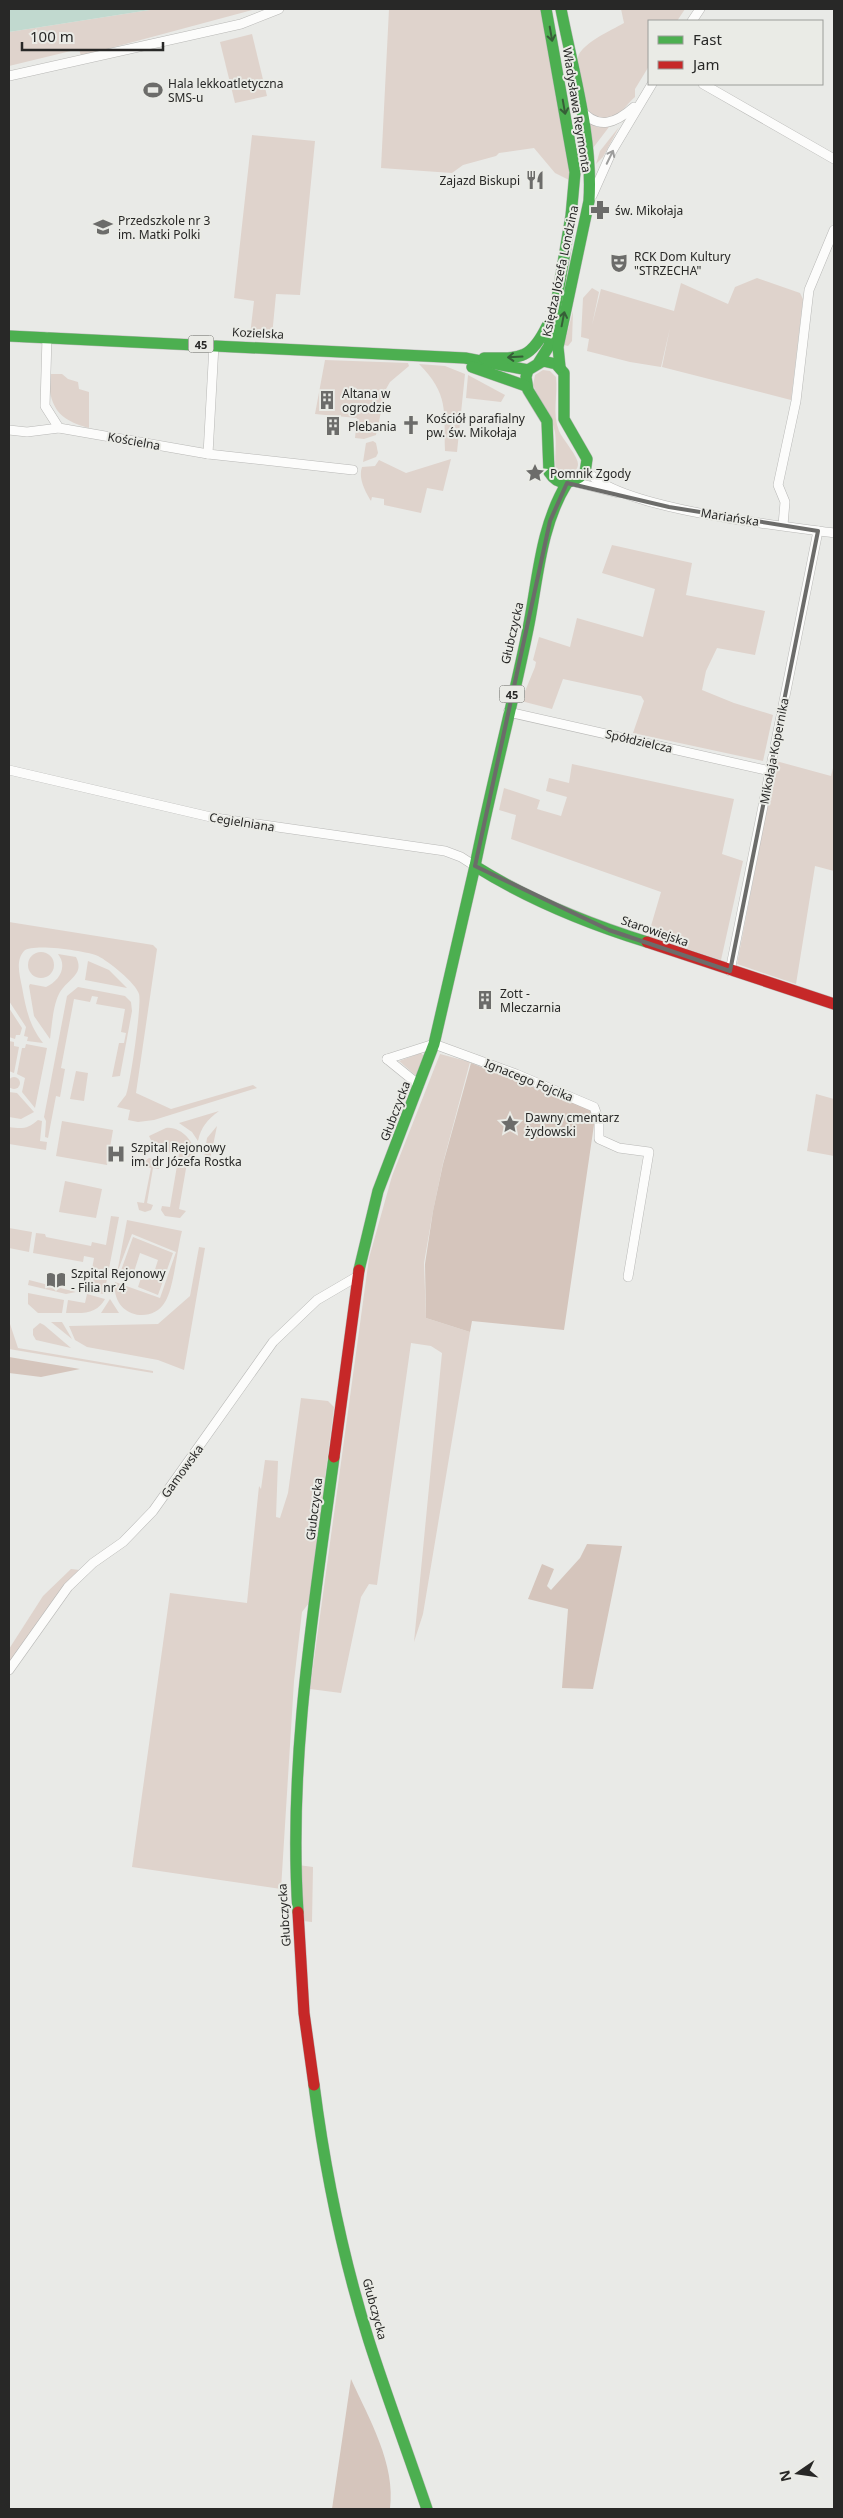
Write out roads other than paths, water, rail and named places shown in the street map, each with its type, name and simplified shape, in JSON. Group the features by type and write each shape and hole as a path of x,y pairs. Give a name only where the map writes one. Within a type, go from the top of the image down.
{"main road":[{"name":"Władysława Reymonta","path":"546,9 576,172 571,216"},
{"name":"Władysława Reymonta","path":"561,9 589,159 589,201"},
{"name":"Księdza Józefa Londzina","path":"586,469 585,454 569,431 564,419 566,377 560,367 558,348 589,201"},
{"name":"Księdza Józefa Londzina","path":"554,310 571,216"},
{"path":"465,358 520,357 530,354 540,344 554,310"},
{"path":"526,386 528,370 539,362 549,346 554,310"},
{"name":"Kozielska","path":"9,336 465,358 528,370"},
{"name":"Kozielska","path":"445,358 526,386"},
{"path":"539,362 552,362 560,367"},
{"name":"45","path":"526,386 546,420 550,444 546,466 550,476"},
{"name":"45","path":"570,482 580,478 586,469"},
{"path":"550,476 570,482"},
{"name":"Głubczycka","path":"550,476 550,521"},
{"name":"Głubczycka","path":"427,2509 369,2340 341,2236 320,2131 306,2023 296,1894 296,1805 304,1688 358,1276 378,1191 420,1085 434,1044 508,712 528,631 550,521 558,495 570,482"},
{"name":"Starowiejska","path":"475,866 496,879 595,924 730,971 834,1004"}],"street":[{"path":"9,76 241,24 279,9"},
{"path":"693,20 700,9"},
{"name":"Księdza Józefa Londzina","path":"589,201 612,151 651,85"},
{"path":"704,85 834,159"},
{"name":"Księdza Józefa Londzina","path":"580,109 595,122 608,124 622,118 640,102"},
{"path":"783,525 785,502 778,484 796,401 809,290 834,230"},
{"path":"47,337 45,406 59,428"},
{"path":"208,454 214,345"},
{"name":"Kościelna","path":"9,430 27,432 59,428 208,454 353,470"},
{"name":"Mariańska","path":"586,469 598,481 626,494"},
{"name":"Mariańska","path":"570,482 594,489 626,494 669,507 834,533"},
{"name":"Mikołaja Kopernika","path":"730,971 818,531"},
{"name":"Spółdzielcza","path":"508,712 770,771"},
{"name":"Cegielniana","path":"9,770 215,818 445,851 461,857 475,866"},
{"path":"420,1085 387,1059 434,1044"},
{"name":"Ignacego Fojcika","path":"434,1044 516,1074 594,1107 599,1121 599,1139 619,1148 649,1152 628,1277"},
{"name":"Gamowska","path":"9,1670 68,1587 93,1563 123,1542 153,1511 273,1342 318,1300 358,1276"}],"place":[{"name":"Hala lekkoatletyczna SMS-u","path":"153,90"},
{"name":"Zajazd Biskupi","path":"535,180"},
{"name":"św. Mikołaja","path":"600,210"},
{"name":"Przedszkole nr 3 im. Matki Polki","path":"103,227"},
{"name":"RCK Dom Kultury \"STRZECHA\"","path":"619,263"},
{"name":"Altana w ogrodzie","path":"327,400"},
{"name":"Kościół parafialny pw. św. Mikołaja","path":"411,425"},
{"name":"Plebania","path":"333,426"},
{"name":"Pomnik Zgody","path":"535,473"},
{"name":"Zott - Mleczarnia","path":"485,1000"},
{"name":"Dawny cmentarz żydowski","path":"510,1124"},
{"name":"Szpital Rejonowy im. dr Józefa Rostka","path":"116,1154"},
{"name":"Szpital Rejonowy - Filia nr 4","path":"56,1280"}]}
